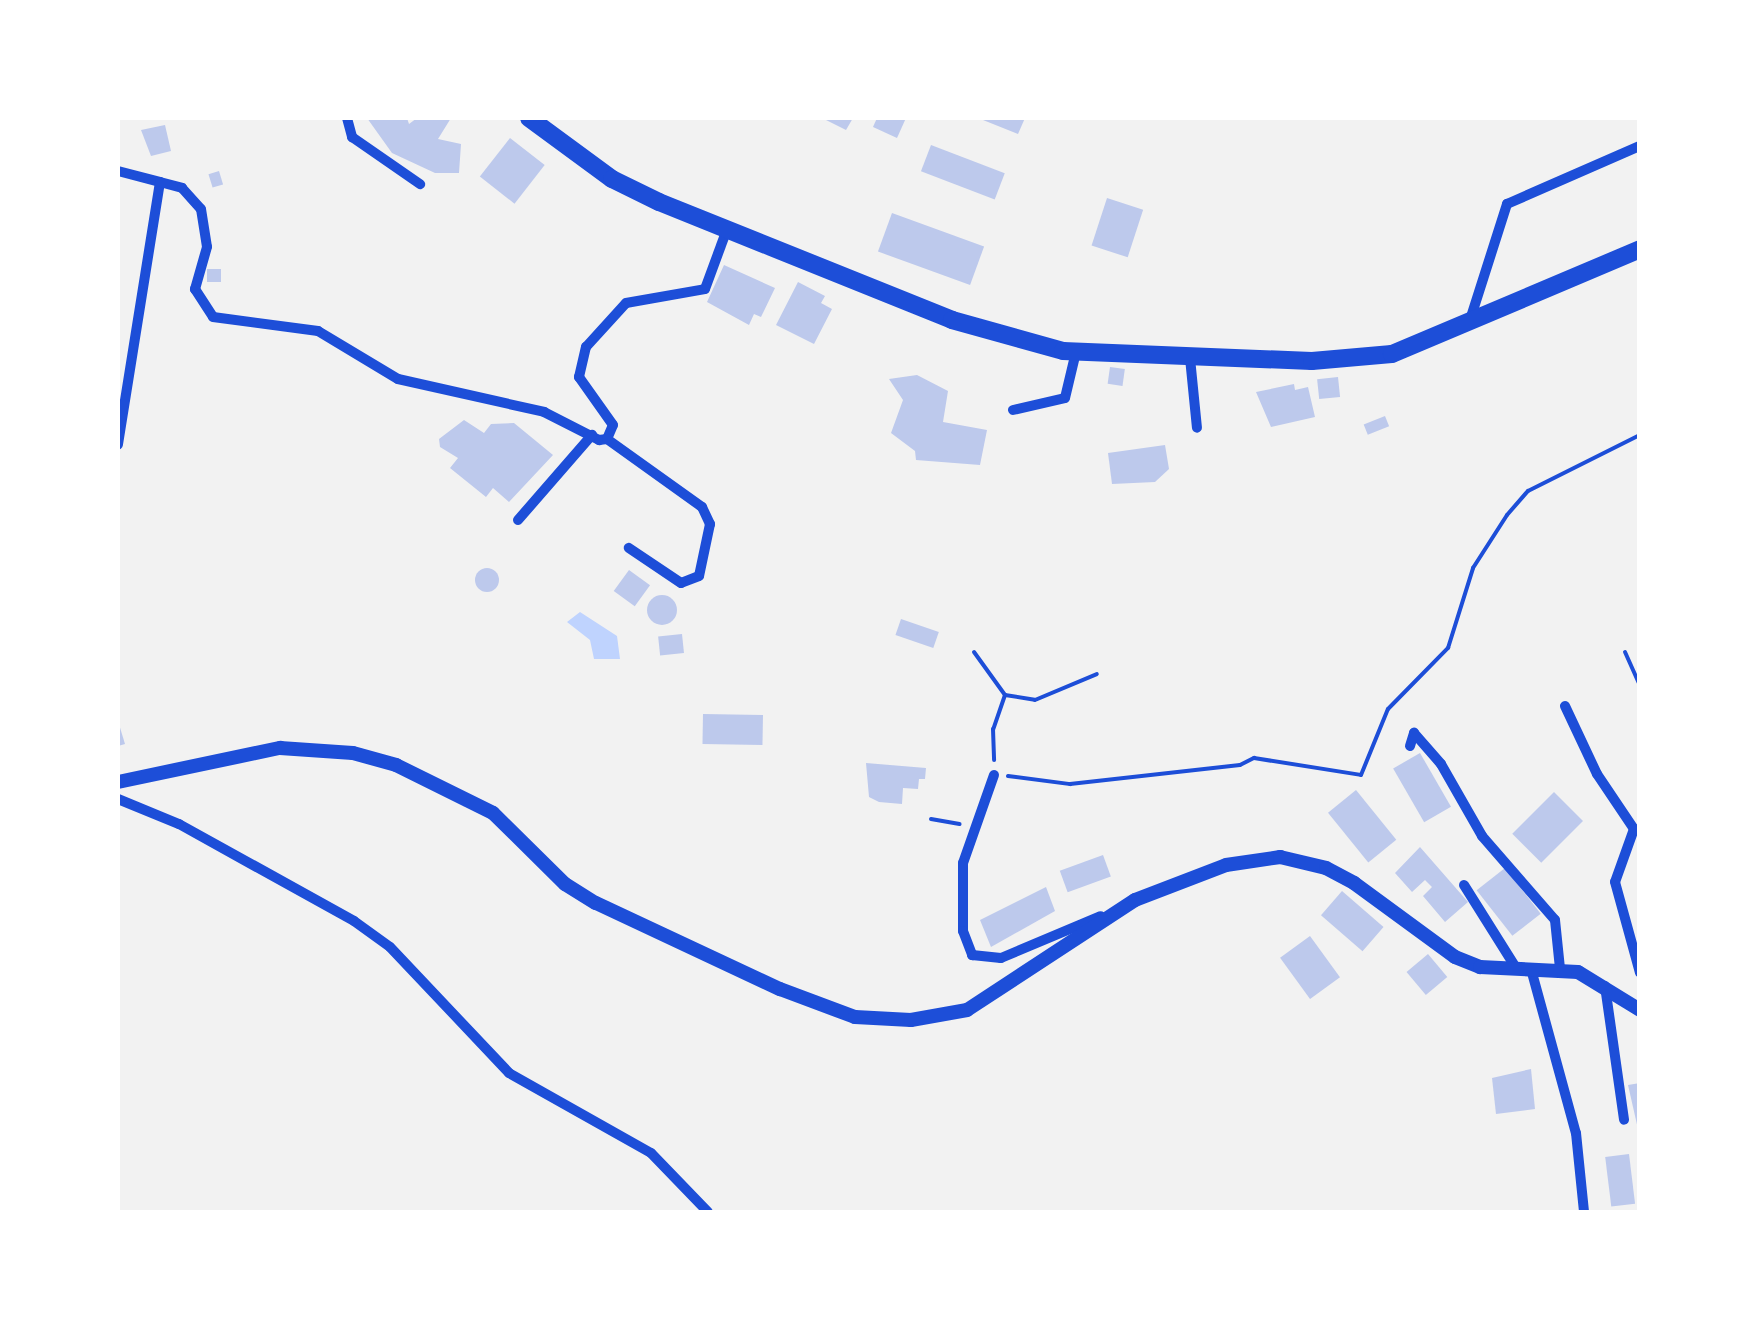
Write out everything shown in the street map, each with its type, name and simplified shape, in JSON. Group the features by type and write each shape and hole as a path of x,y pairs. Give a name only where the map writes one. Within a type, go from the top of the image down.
{"main road":[{"path":"529,118 612,179 726,232 1001,337 1076,352 1347,361 1424,345 1640,249"}],"street":[{"path":"346,118 352,137 420,184"},
{"path":"1468,326 1507,204 1640,146"},
{"path":"118,171 182,188 201,209 207,248 195,289 213,317 318,331 420,388 544,412 607,439 702,507 710,524 699,576 681,583 629,548"},
{"path":"118,445 160,182"},
{"path":"607,439 613,424 579,378 586,346 626,302 705,289 726,232"},
{"path":"1013,410 1065,398 1076,352"},
{"path":"1190,358 1197,428"},
{"path":"518,520 592,435"},
{"path":"1564,706 1634,829 1615,882 1640,973"},
{"path":"1410,746 1414,734 1482,836 1555,920 1560,968"},
{"path":"118,782 280,748 353,753 396,765 493,813 565,884 596,903 780,990 855,1017 911,1020 967,1010 1111,912"},
{"path":"994,775 963,863 963,931 972,955 1002,958 1226,865 1280,857 1326,868 1455,957 1480,967 1560,968 1605,985 1640,1010"},
{"path":"118,799 179,824 354,921 390,946 509,1073 652,1153 708,1212"},
{"path":"1464,885 1523,968 1576,1133 1584,1212"},
{"path":"1605,985 1624,1120"}],"path":[{"path":"1005,695 992,729 994,775 1070,784 1240,766 1254,758 1361,775 1388,709 1448,648 1473,568 1507,515 1528,491 1640,435"},
{"path":"974,652 1005,695 1036,700 1097,674"},
{"path":"1625,652 1640,686"},
{"path":"932,820 974,830"}],"water":[{"path":"580,612 617,636 620,659 594,659 590,640 567,622"}],"building":[{"path":"367,118 407,118 409,124 417,118 451,118 438,139 461,144 459,173 435,173 392,153"},
{"path":"822,118 853,118 846,130"},
{"path":"877,118 906,118 897,138 873,127"},
{"path":"978,118 1025,118 1018,134"},
{"path":"165,125 171,151 151,156 141,130"},
{"path":"510,138 545,165 515,204 480,177"},
{"path":"931,145 1005,173 995,199 921,171"},
{"path":"219,171 223,184 213,188 208,174"},
{"path":"1107,198 1143,210 1128,257 1092,246"},
{"path":"892,213 984,247 970,285 878,252"},
{"path":"724,265 775,288 761,317 754,314 749,325 707,302"},
{"path":"207,269 221,269 221,282 207,282"},
{"path":"798,282 825,296 821,303 832,309 814,344 776,325"},
{"path":"1110,367 1125,369 1122,386 1108,384"},
{"path":"917,375 948,391 943,422 987,430 980,465 916,460 915,451 891,433 903,400 889,379"},
{"path":"1338,377 1340,397 1319,399 1317,379"},
{"path":"1294,384 1295,390 1308,387 1315,417 1271,427 1256,392"},
{"path":"1385,416 1389,426 1368,435 1364,425"},
{"path":"464,420 484,433 491,424 514,423 553,455 509,502 493,488 486,497 450,468 458,458 440,447 439,439"},
{"path":"1165,445 1169,469 1155,482 1112,484 1108,453"},
{"path":"487,568 496,571 496,589 487,592 478,589 475,580 478,571"},
{"path":"629,570 650,585 635,606 614,591"},
{"path":"662,595 676,604 677,610 668,624 662,625 648,616 647,610 656,596"},
{"path":"901,619 939,632 933,648 895,635"},
{"path":"682,634 684,653 660,655 658,637"},
{"path":"703,714 763,715 762,745 702,744"},
{"path":"118,721 125,744 118,746"},
{"path":"1420,753 1451,807 1424,822 1393,768"},
{"path":"866,763 926,768 925,779 919,779 918,789 903,788 902,804 879,802 869,797"},
{"path":"1356,790 1396,840 1368,862 1328,813"},
{"path":"1554,792 1583,821 1541,863 1512,834"},
{"path":"1420,847 1468,902 1445,922 1423,896 1432,887 1425,880 1412,892 1395,873"},
{"path":"1103,855 1111,877 1068,892 1060,871"},
{"path":"1505,868 1541,914 1512,936 1477,890"},
{"path":"1046,887 1055,911 991,947 980,920"},
{"path":"1342,891 1384,927 1363,951 1321,915"},
{"path":"1310,936 1340,977 1310,999 1280,958"},
{"path":"1428,954 1447,977 1426,995 1407,972"},
{"path":"1531,1069 1535,1109 1496,1114 1492,1078"},
{"path":"1640,1083 1640,1128 1638,1129 1628,1085"},
{"path":"1629,1154 1635,1204 1611,1207 1605,1157"}]}
